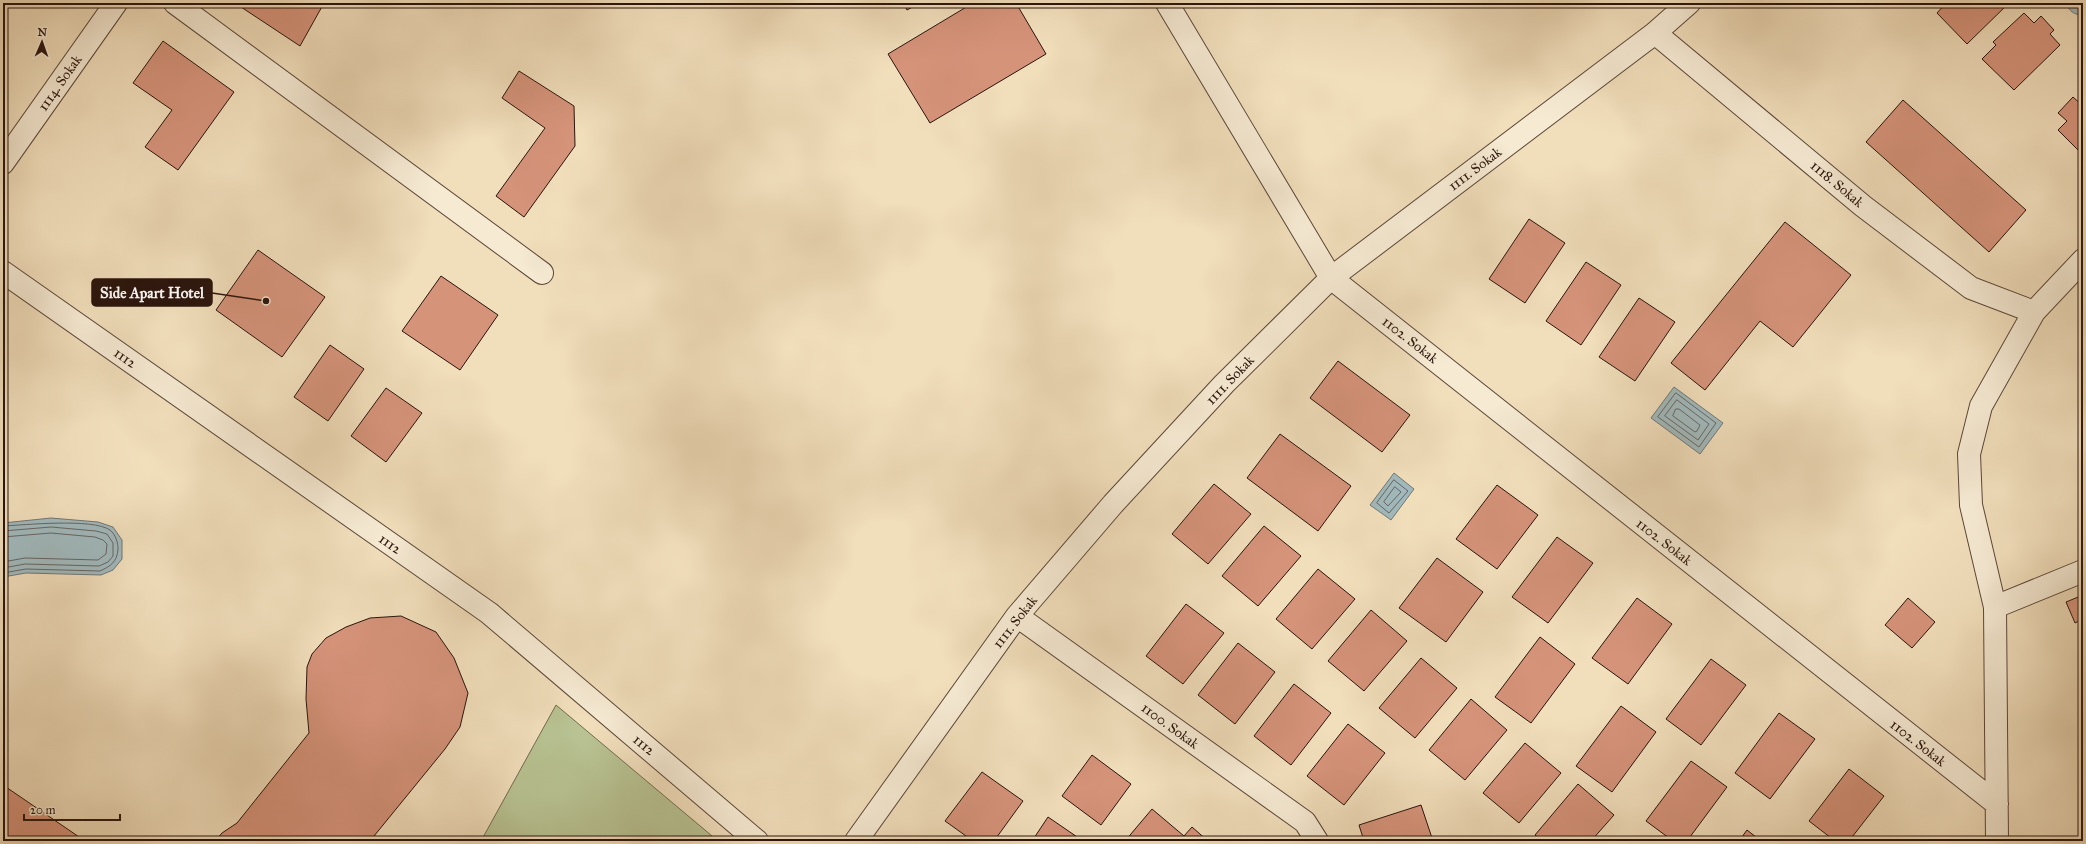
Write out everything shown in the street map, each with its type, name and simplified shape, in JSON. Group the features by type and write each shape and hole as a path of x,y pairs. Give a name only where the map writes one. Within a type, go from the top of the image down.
{"street":[{"name":"1114. Sokak","path":"3,163 116,3"},
{"path":"175,3 542,273"},
{"path":"1168,3 1332,278"},
{"name":"1111. Sokak","path":"856,841 1017,616 1114,504 1224,384 1332,278 1655,33 1689,3"},
{"name":"1118. Sokak","path":"1655,33 1862,206 1971,288 2034,312"},
{"path":"1997,841 1995,607 1972,505 1969,454 1981,406 2034,312 2083,260"},
{"name":"1112","path":"3,272 489,613 757,841"},
{"name":"1102. Sokak","path":"1332,278 1997,804"},
{"path":"1995,607 2083,571"},
{"name":"1100. Sokak","path":"1017,616 1305,822 1317,841"}],"green space":[{"path":"556,705 718,841 481,841"}],"water":[{"path":"2066,3 2083,3 2083,15 2072,12"},
{"path":"1674,387 1723,423 1700,454 1651,418"},
{"path":"1394,473 1414,489 1391,520 1370,505"},
{"path":"51,518 98,522 113,527 122,540 122,559 113,570 101,575 26,573 3,577 3,523"}],"building":[{"path":"244,3 324,3 300,46 241,7"},
{"path":"903,3 920,3 907,10"},
{"path":"973,3 1016,3 1046,54 930,123 888,54"},
{"path":"1946,3 2009,3 1967,44 1937,13"},
{"path":"2024,13 2034,23 2041,16 2054,30 2050,34 2060,45 2014,90 1982,59 1996,45 1993,42"},
{"path":"163,41 234,92 178,170 145,147 172,110 133,83"},
{"path":"519,71 574,106 575,146 524,217 496,196 545,128 502,98"},
{"path":"2073,97 2083,106 2083,155 2058,130 2067,121 2058,113"},
{"path":"1903,100 2026,210 1989,252 1866,142"},
{"path":"1529,219 1565,243 1525,303 1489,279"},
{"path":"1785,222 1851,275 1793,347 1760,321 1705,390 1671,363"},
{"path":"258,250 325,297 282,357 216,310"},
{"path":"1586,262 1621,285 1581,345 1546,321"},
{"path":"441,276 498,315 460,370 402,331"},
{"path":"1639,298 1675,322 1635,381 1599,357"},
{"path":"330,345 364,369 328,421 294,397"},
{"path":"1338,361 1410,415 1382,452 1310,398"},
{"path":"386,388 422,413 386,462 351,436"},
{"path":"1280,434 1351,486 1318,531 1247,478"},
{"path":"1214,484 1251,514 1208,564 1172,534"},
{"path":"1497,485 1538,515 1497,569 1456,539"},
{"path":"1264,526 1301,556 1258,606 1222,576"},
{"path":"1557,537 1593,563 1548,623 1512,597"},
{"path":"1437,558 1483,592 1446,642 1399,608"},
{"path":"1318,569 1355,599 1312,649 1276,619"},
{"path":"2083,595 2083,619 2075,623 2066,602"},
{"path":"1637,598 1672,624 1628,684 1592,658"},
{"path":"1908,598 1935,622 1912,648 1885,625"},
{"path":"1186,604 1224,633 1183,684 1146,656"},
{"path":"1371,610 1407,641 1364,691 1328,661"},
{"path":"401,616 436,632 454,658 468,693 460,727 445,749 370,841 215,841 222,833 237,823 309,733 306,699 307,667 312,654 326,638 346,627 370,618"},
{"path":"1540,637 1575,664 1531,723 1495,697"},
{"path":"1238,643 1275,672 1235,724 1198,695"},
{"path":"1421,658 1457,688 1415,738 1379,708"},
{"path":"1711,659 1746,685 1701,745 1666,719"},
{"path":"1294,684 1331,713 1291,765 1254,736"},
{"path":"1471,699 1507,730 1465,780 1429,750"},
{"path":"1621,706 1656,732 1612,792 1576,766"},
{"path":"1779,713 1815,739 1770,799 1735,773"},
{"path":"1348,724 1385,753 1344,805 1307,776"},
{"path":"1525,743 1561,773 1519,823 1483,793"},
{"path":"1092,755 1131,784 1101,825 1062,796"},
{"path":"1691,761 1727,787 1687,841 1673,841 1646,821"},
{"path":"1849,769 1884,796 1849,841 1835,841 1809,821"},
{"path":"982,772 1023,801 994,841 973,841 945,821"},
{"path":"1578,784 1614,815 1591,841 1543,841 1535,835"},
{"path":"3,785 85,841 3,841"},
{"path":"1421,805 1433,841 1364,841 1359,825"},
{"path":"1152,809 1184,836 1192,827 1208,841 1125,841"},
{"path":"1048,817 1083,841 1032,841"},
{"path":"1747,830 1761,841 1739,841"},
{"path":"1876,840 1933,841 1876,841"}],"place":[{"name":"Side Apart Hotel","path":"266,301"}]}
